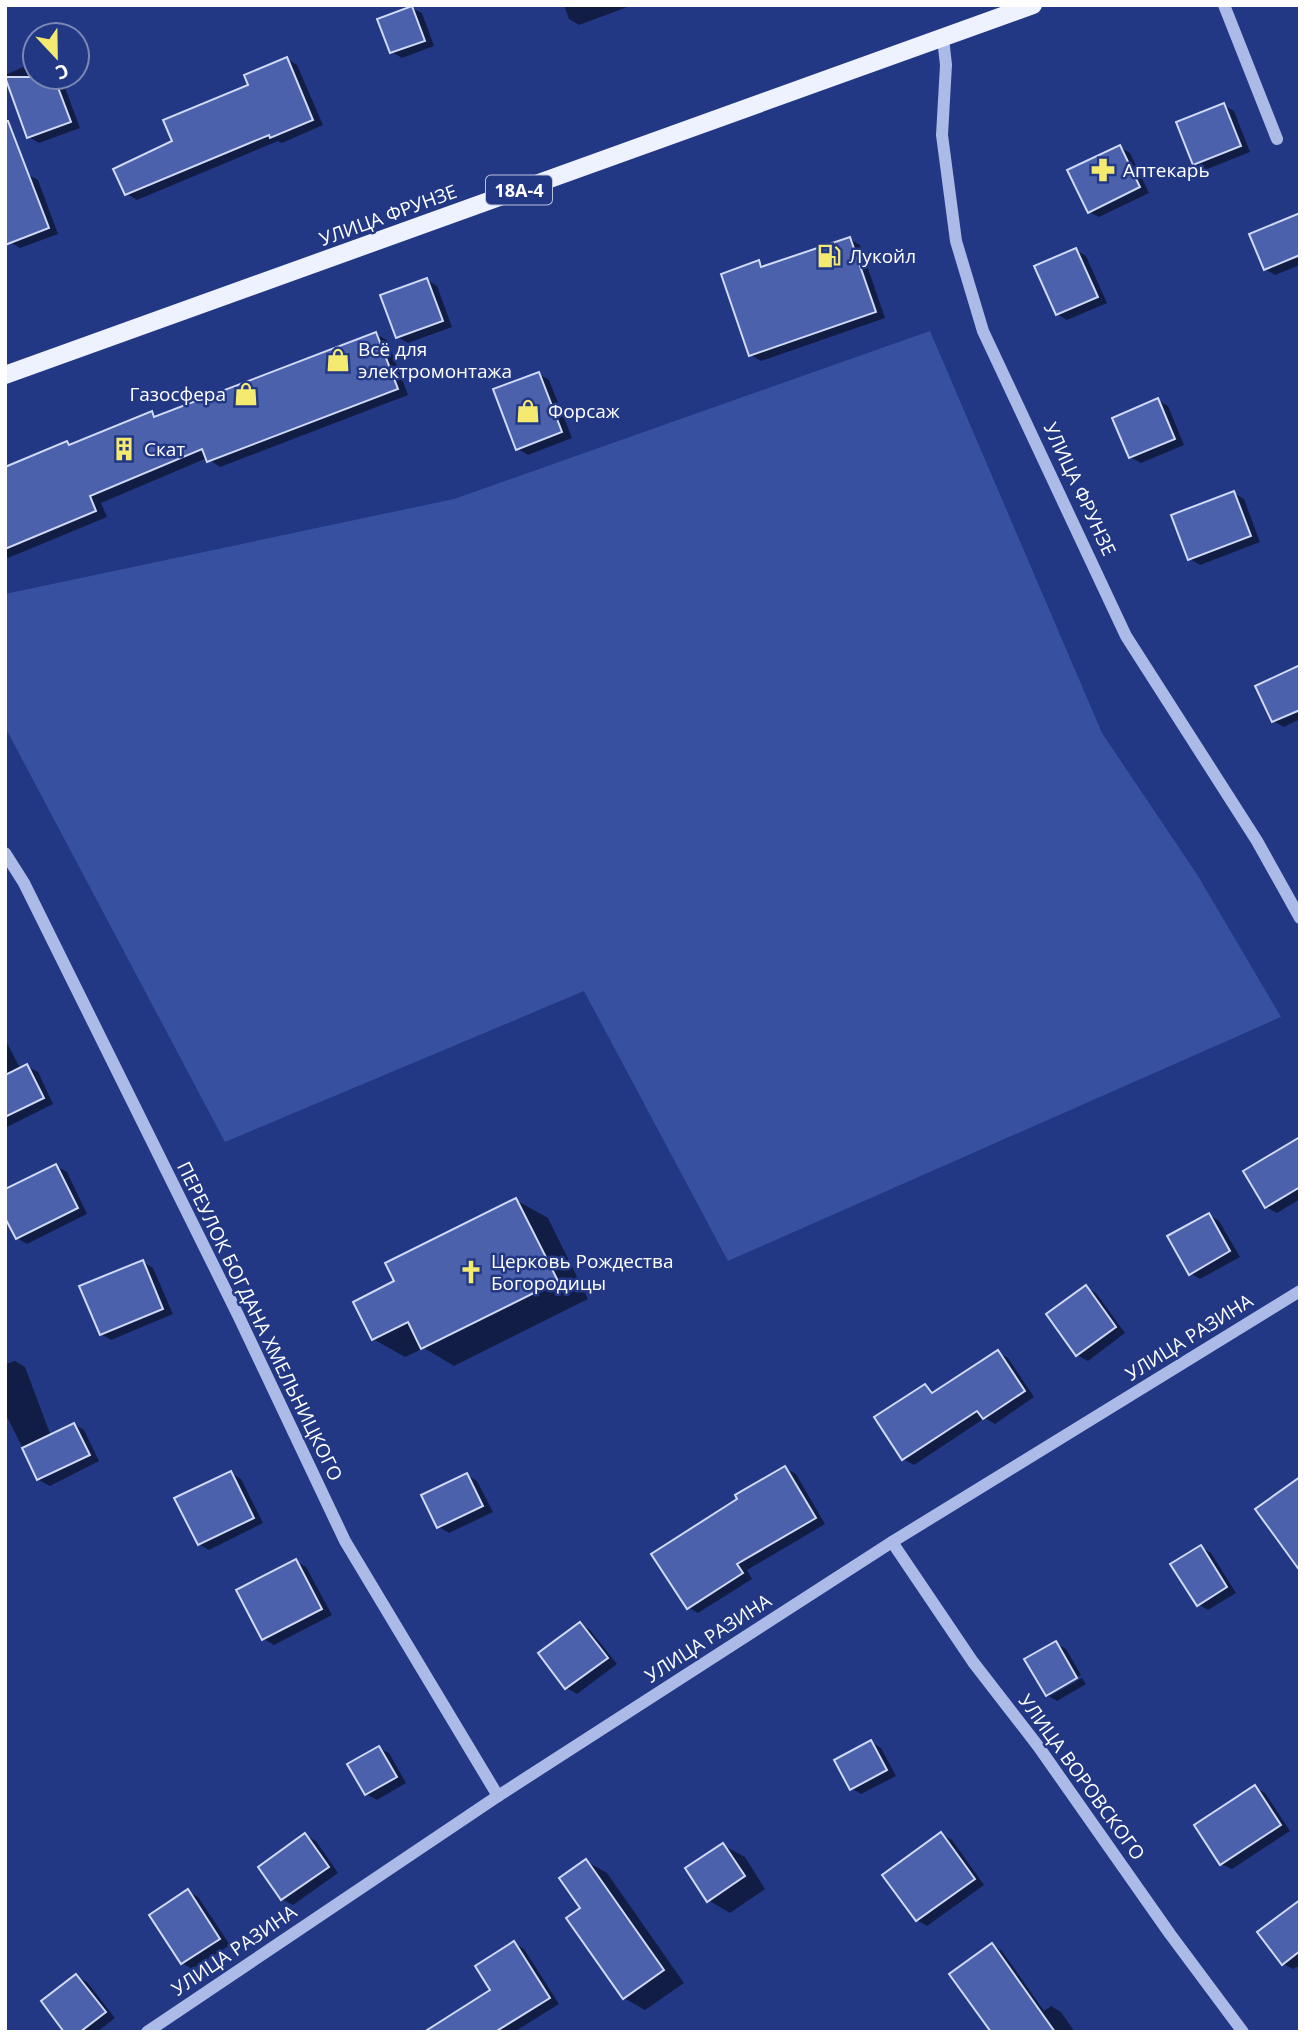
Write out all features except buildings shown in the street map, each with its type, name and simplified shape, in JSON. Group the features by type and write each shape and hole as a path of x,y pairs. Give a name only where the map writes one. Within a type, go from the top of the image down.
{"main road":[{"name":"УЛИЦА ФРУНЗЕ","path":"5,375 1033,5"}],"street":[{"path":"1224,5 1277,139"},
{"name":"УЛИЦА ФРУНЗЕ","path":"943,37 946,65 942,135 956,240 983,331 1126,636 1257,841 1300,918"},
{"name":"ПЕРЕУЛОК БОГДАНА ХМЕЛЬНИЦКОГО","path":"5,853 43,920 238,1315 345,1541 498,1796"},
{"name":"УЛИЦА РАЗИНА","path":"147,2032 498,1796 892,1542 1300,1291"},
{"name":"УЛИЦА ВОРОВСКОГО","path":"892,1542 973,1662 1038,1746 1170,1934 1243,2032"}],"shaded area":[{"path":"930,331 1102,733 1198,876 1281,1017 728,1261 584,991 225,1142 5,727 5,594 454,499"}],"place":[{"name":"Аптекарь","path":"1103,170"},
{"name":"Лукойл","path":"829,256"},
{"name":"Всё для электромонтажа","path":"338,360"},
{"name":"Газосфера","path":"246,394"},
{"name":"Форсаж","path":"528,411"},
{"name":"Скат","path":"124,449"},
{"name":"Церковь Рождества Богородицы","path":"471,1272"}]}
